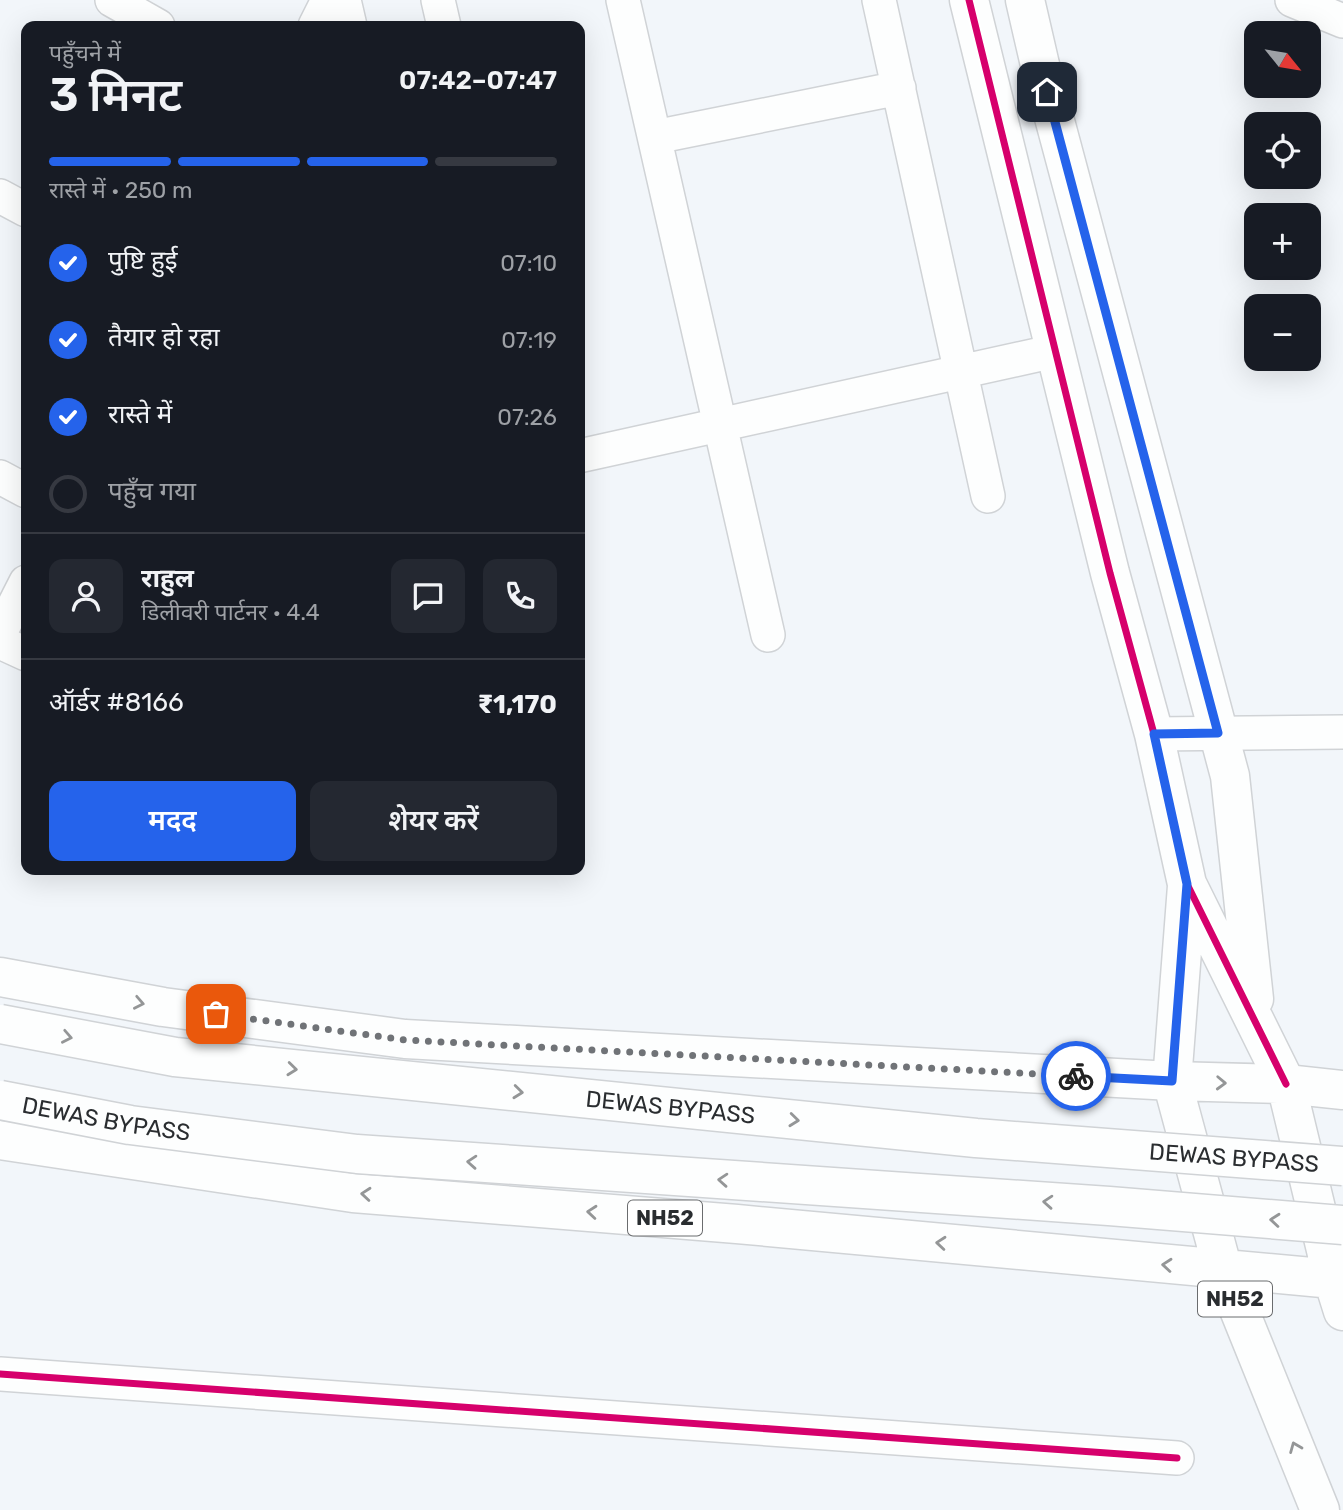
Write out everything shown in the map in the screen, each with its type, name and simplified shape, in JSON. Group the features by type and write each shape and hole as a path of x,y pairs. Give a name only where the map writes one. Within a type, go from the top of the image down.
{"main road":[{"path":"969,0 1110,573 1154,734 1187,884 1286,1084"},
{"path":"1025,0 1043,78 1230,776 1258,1028"},
{"path":"1172,1081 1187,884"},
{"path":"0,977 163,1007 405,1040 1172,1081 1286,1084 1343,1090"},
{"name":"DEWAS BYPASS","path":"0,1024 175,1057 976,1138 1343,1166"},
{"name":"NH52","path":"1172,1081 1223,1270 1321,1510"},
{"name":"NH52","path":"0,1140 354,1193 737,1224 1223,1270 1340,1290 1286,1084"},
{"name":"DEWAS BYPASS","path":"0,1100 130,1125 357,1154 1109,1206 1343,1225"}],"street":[{"path":"112,0 149,21"},
{"path":"318,21 328,0"},
{"path":"344,0 349,21"},
{"path":"438,0 443,21"},
{"path":"623,0 768,635"},
{"path":"879,0 988,496"},
{"path":"1292,0 1343,21"},
{"path":"655,137 899,88"},
{"path":"0,196 21,207"},
{"path":"585,455 1055,351"},
{"path":"0,477 21,488"},
{"path":"0,633 21,592"},
{"path":"0,642 21,652"},
{"path":"1154,734 1343,732"},
{"path":"0,1374 1177,1458"}],"cycle path":[{"path":"969,0 1110,573 1154,734 1187,884 1286,1084"},
{"path":"0,1374 1177,1458"}],"way so far":[{"path":"216,1014 405,1040 1076,1076"}],"route":[{"path":"1047,92 1218,733 1154,734 1187,884 1172,1081 1076,1076"}]}
